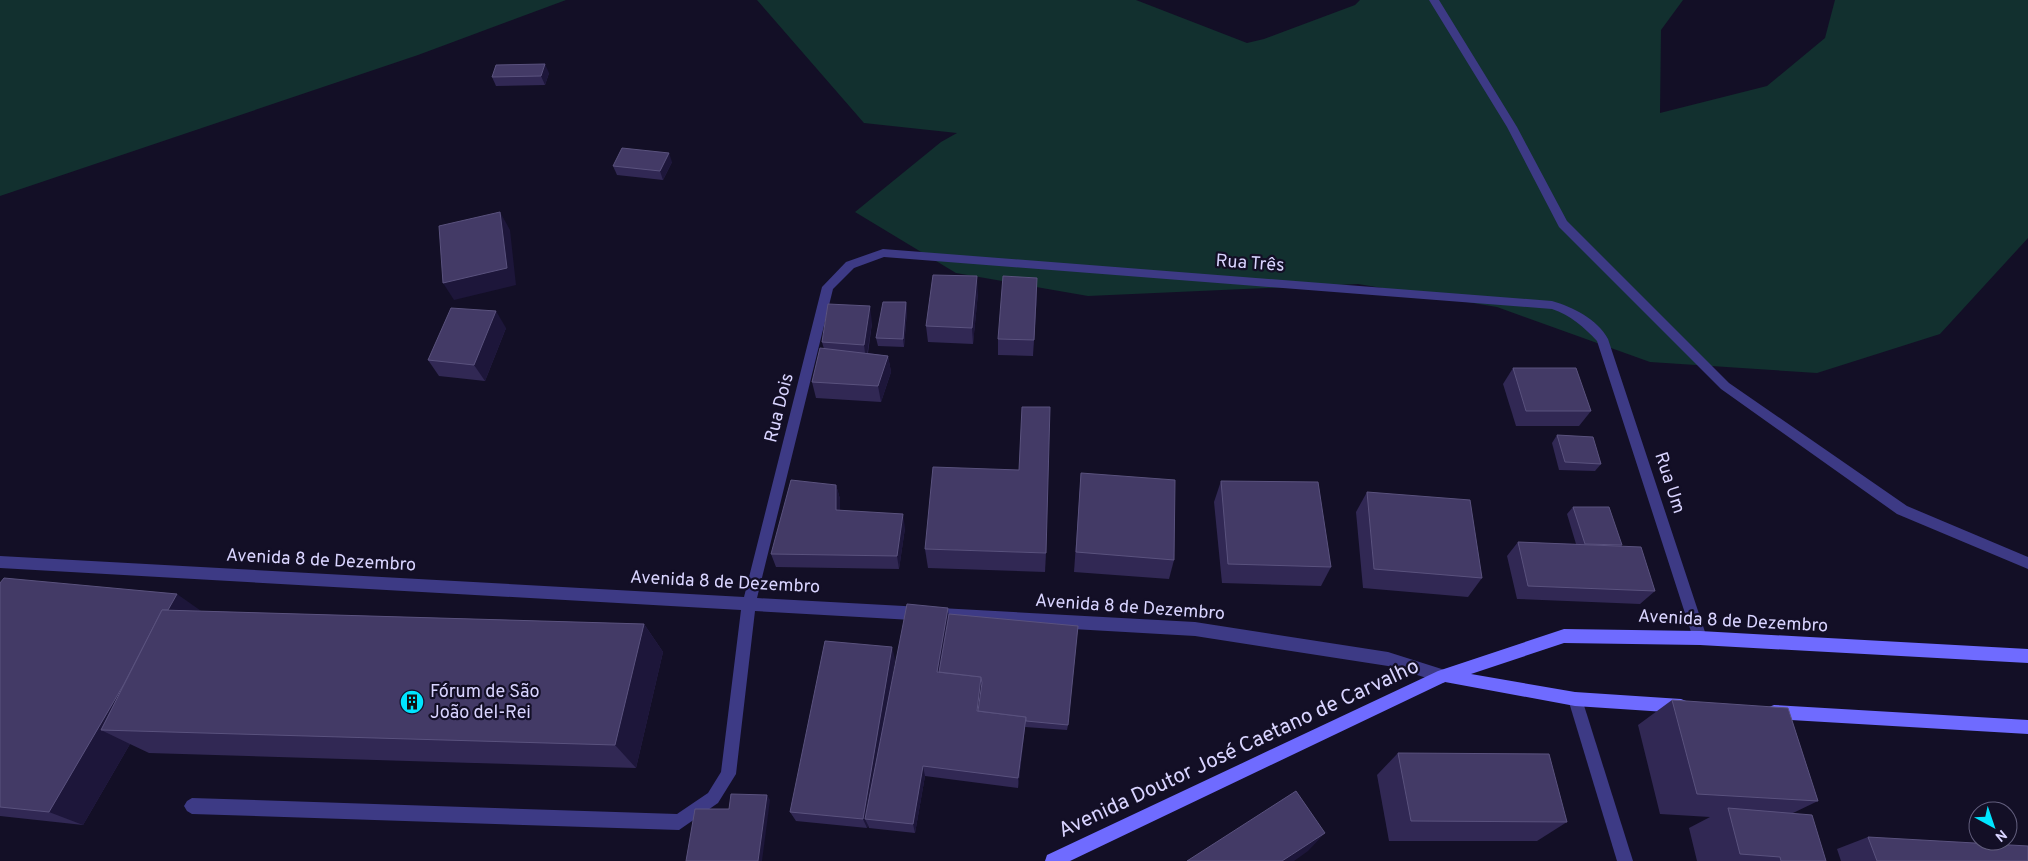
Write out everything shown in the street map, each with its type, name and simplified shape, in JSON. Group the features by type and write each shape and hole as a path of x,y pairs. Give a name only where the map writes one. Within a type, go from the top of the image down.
{"main road":[{"name":"Avenida 8 de Dezembro","path":"1444,676 1564,636 1700,638 2028,656"},
{"name":"Avenida 8 de Dezembro","path":"1444,676 1575,700 1693,707"},
{"name":"Avenida Doutor José Caetano de Carvalho","path":"1053,861 1444,676"},
{"path":"1762,711 2028,727"}],"street":[{"path":"1434,0 1512,127 1563,224 1725,386 1902,510 2028,563"},
{"name":"Rua Três","path":"883,252 1552,305 1577,315 1602,339"},
{"name":"Rua Dois","path":"192,806 679,822 713,798 728,774 749,603 828,287 850,265 883,252"},
{"name":"Rua Um","path":"1602,339 1700,638"},
{"name":"Avenida 8 de Dezembro","path":"0,562 1195,629 1388,659 1444,676"},
{"path":"1575,700 1625,861"}],"green space":[{"path":"0,0 566,0 418,55 0,196"},
{"path":"757,0 1136,0 1247,43 1264,39 1355,5 1360,0 1683,0 1661,30 1660,113 1767,86 1825,38 1835,0 2028,0 2028,238 1940,334 1817,373 1650,362 1497,307 1358,284 1088,296 956,273 855,212 941,142 957,133 864,123"}],"building":[{"path":"545,64 541,76 492,77 496,65"},
{"path":"622,148 669,153 660,171 613,166"},
{"path":"500,212 507,268 443,283 439,226"},
{"path":"933,275 977,276 972,328 926,326"},
{"path":"1003,276 1037,278 1034,340 998,339"},
{"path":"883,302 906,302 903,339 876,338"},
{"path":"828,304 870,306 864,345 822,342"},
{"path":"451,308 496,311 474,365 428,360"},
{"path":"820,348 888,356 878,386 812,382"},
{"path":"1513,368 1576,368 1591,411 1526,411"},
{"path":"1022,407 1050,407 1046,553 925,549 933,467 1019,470"},
{"path":"1557,435 1593,437 1601,464 1565,462"},
{"path":"1081,473 1175,480 1174,560 1076,552"},
{"path":"791,480 836,485 836,510 903,514 897,556 771,554"},
{"path":"1221,481 1318,482 1331,567 1228,564"},
{"path":"1367,492 1470,500 1482,578 1374,569"},
{"path":"1573,507 1609,507 1622,545 1585,544"},
{"path":"1518,542 1641,547 1655,591 1528,586"},
{"path":"4,578 177,594 168,610 162,610 124,684 49,812 0,807 0,583"},
{"path":"907,604 948,608 937,672 981,677 977,711 1026,717 1018,778 923,766 913,824 865,819"},
{"name":"Fórum de São João del-Rei","path":"162,610 644,624 615,745 101,730"},
{"path":"949,614 1078,626 1068,725 1026,721 1026,717 978,711 982,683 981,677 939,672"},
{"path":"825,641 892,647 863,819 790,812"},
{"path":"1672,700 1788,708 1818,801 1697,794"},
{"path":"1398,753 1549,754 1567,822 1411,821"},
{"path":"1296,791 1325,833 1282,861 1187,861"},
{"path":"731,794 767,795 758,861 686,861 695,809 729,809"},
{"path":"1728,808 1812,815 1826,861 1781,861 1780,857 1740,854"},
{"path":"1868,837 1968,843 1968,851 2018,851 2018,845 2028,846 2028,861 1877,861"}],"place":[{"name":"Fórum de São João del-Rei","path":"412,702"}]}
